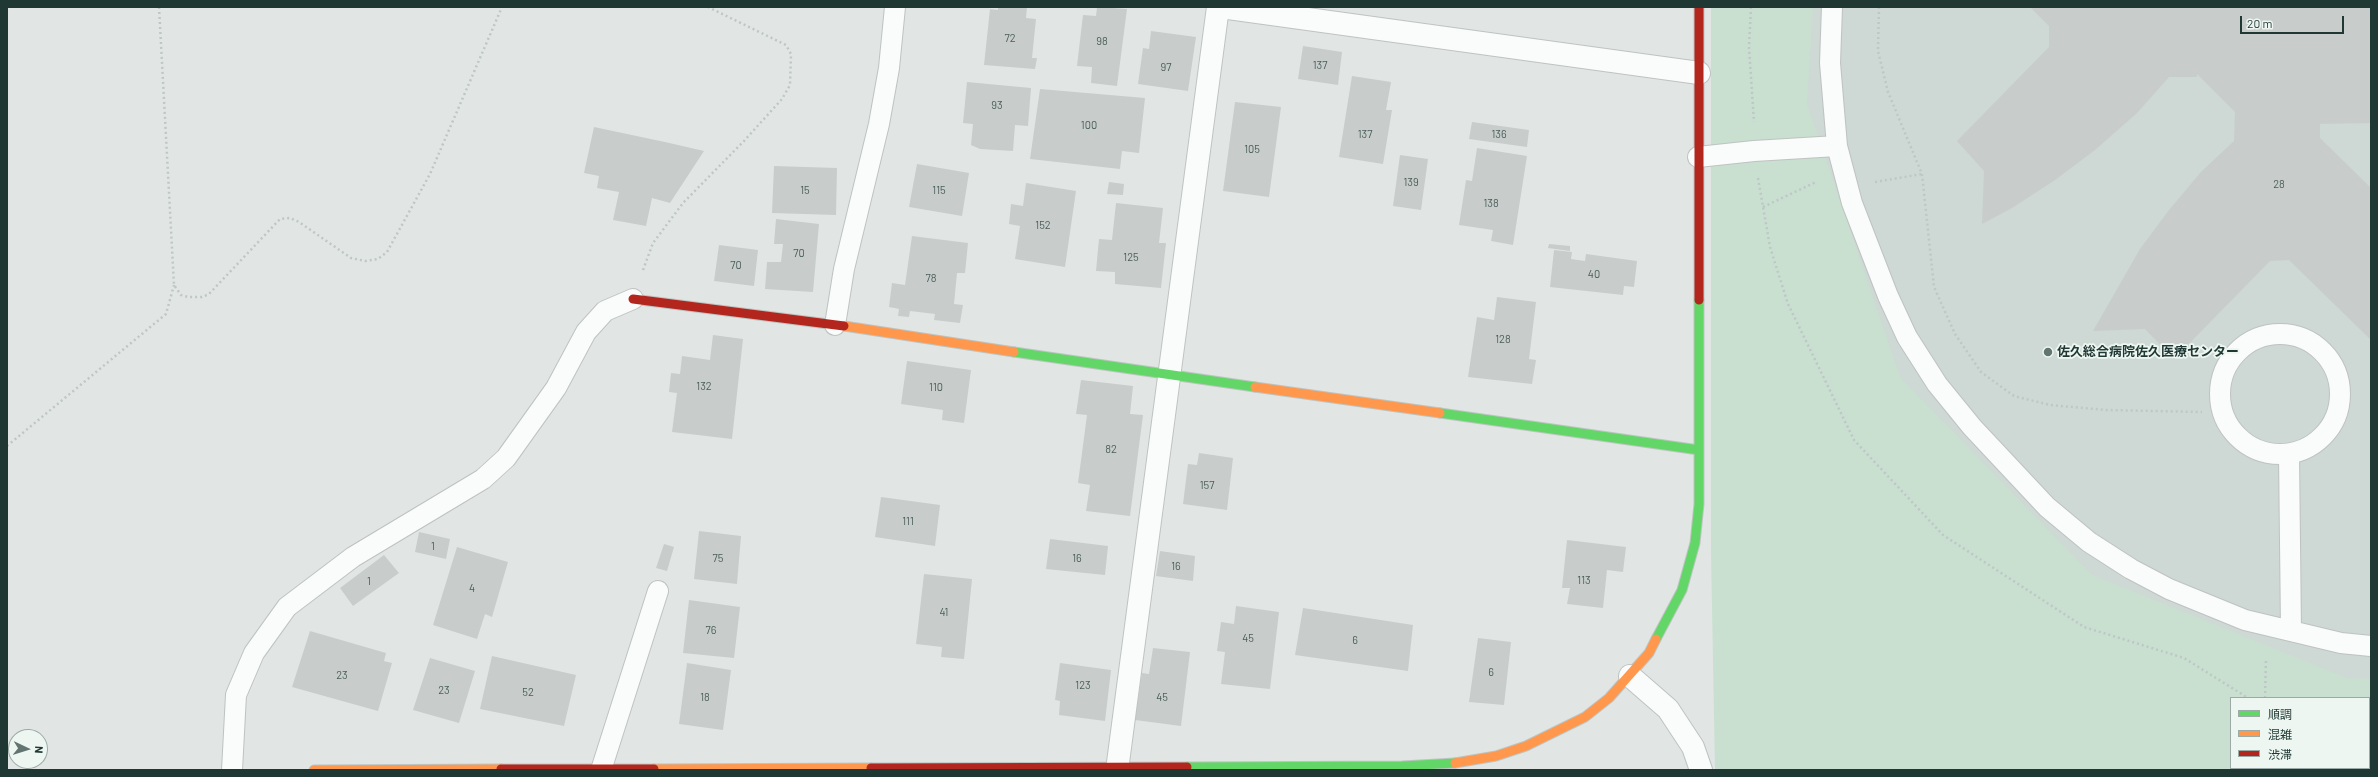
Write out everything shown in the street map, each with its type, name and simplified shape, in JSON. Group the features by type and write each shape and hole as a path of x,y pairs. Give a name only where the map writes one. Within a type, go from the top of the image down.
{"street":[{"path":"1117,768 1218,7"},
{"path":"1221,7 1699,73"},
{"path":"314,770 602,767 1358,767 1452,764 1496,756 1526,746 1554,734 1585,717 1609,698 1649,653 1682,590 1695,543 1700,504 1698,157 1699,7"},
{"path":"633,299 835,325 1168,375 1699,450"},
{"path":"1630,676 1668,709 1693,747 1701,770"}],"lane":[{"path":"835,325 844,269 879,124 889,68 895,7"},
{"path":"1832,7 1830,63 1837,146 1852,203 1888,296 1907,337 1942,391 2011,471 2047,507 2089,542 2131,569 2169,589 2245,620 2341,643 2371,646"},
{"path":"1698,157 1754,151 1837,146"},
{"path":"232,770 236,695 254,653 287,606 353,557 483,479 506,458 556,388 586,332 605,311 633,299"},
{"path":"2274,334 2294,335 2312,343 2327,357 2337,374 2340,394 2337,414 2327,432 2302,452 2289,454 2271,454 2255,450 2239,438 2226,423 2220,404 2220,384 2226,366 2234,355 2255,339 2274,334"},
{"path":"2289,454 2292,631"},
{"path":"602,767 658,591"}],"path":[{"path":"7,446 166,314 174,285 159,7"},
{"path":"174,285 181,295 188,297 202,297 209,294 280,219 290,218 300,222 351,258 365,261 378,259 387,252 430,174 502,7"},
{"path":"633,299 653,243 683,203 744,142 782,99 790,85 791,54 786,45 708,7"},
{"path":"1751,7 1749,48 1754,126"},
{"path":"1879,7 1878,51 1888,92 1922,174 1934,287 1955,334 1981,372 2014,396 2050,404 2106,410 2202,412"},
{"path":"1867,184 1922,174"},
{"path":"1757,176 1770,247 1788,304 1854,440 1942,535 2084,627 2184,658 2246,697"},
{"path":"1763,206 1817,182"},
{"path":"2265,697 2266,658"}],"shaded area":[{"name":"佐久総合病院佐久医療センター","path":"1721,7 2371,7 2371,723 2370,697 2230,697 1729,735"}],"green space":[{"path":"1711,7 1813,7 1807,104 1900,377 2092,575 2347,678 2371,679 2371,770 1715,770 1711,555"}],"building":[{"path":"998,7 1027,7 1026,18 1036,19 1032,58 1037,58 1035,69 984,65 990,9 998,10"},
{"path":"1097,7 1127,9 1117,86 1091,83 1092,67 1077,66 1083,15 1096,16"},
{"name":"佐久総合病院佐久医療センター","path":"2030,7 2371,7 2371,123 2320,124 2320,138 2371,188 2371,340 2289,260 2270,261 2174,359 2145,329 2093,331 2140,249 2169,210 2201,172 2234,141 2235,112 2197,74 2197,77 2169,77 2137,113 2095,150 2055,180 2012,208 1982,224 1984,171 1957,141 2049,47 2049,26"},
{"path":"1151,31 1196,37 1188,91 1138,84 1143,48 1149,49"},
{"path":"1303,46 1342,52 1338,85 1298,79"},
{"path":"1352,76 1391,82 1386,110 1392,110 1383,164 1339,157"},
{"path":"967,82 1031,88 1028,126 1015,125 1013,151 980,149 971,145 973,124 963,123"},
{"path":"1040,89 1145,98 1139,153 1122,151 1120,169 1030,159"},
{"path":"1235,102 1281,107 1269,197 1223,191"},
{"path":"1472,122 1529,130 1527,147 1469,139"},
{"path":"594,127 704,151 670,203 652,198 646,226 613,220 619,192 597,188 599,176 584,173"},
{"path":"1477,148 1527,156 1513,245 1491,241 1493,230 1459,225 1466,180 1472,181"},
{"path":"1400,155 1428,159 1421,210 1393,206"},
{"path":"917,164 969,173 962,216 909,207"},
{"path":"774,166 837,168 836,215 772,213"},
{"path":"1109,182 1124,184 1123,195 1107,194"},
{"path":"1026,183 1076,191 1065,267 1015,259 1020,226 1009,224 1011,204 1023,206"},
{"path":"1116,203 1163,208 1159,243 1166,243 1161,288 1115,284 1115,272 1096,271 1099,239 1112,240"},
{"path":"776,219 819,224 813,292 765,289 767,262 781,262 783,244 774,244"},
{"path":"912,236 968,243 965,273 957,273 954,304 963,305 960,323 934,320 935,314 910,311 909,317 898,316 899,309 889,307 892,283 905,285"},
{"path":"1549,244 1570,246 1570,251 1548,248"},
{"path":"719,245 758,250 754,286 714,281"},
{"path":"1554,250 1572,252 1571,259 1585,261 1586,254 1637,261 1634,287 1624,286 1623,295 1550,287"},
{"path":"1497,297 1536,302 1529,359 1536,360 1532,384 1468,377 1477,317 1494,320"},
{"path":"713,335 743,339 732,439 672,432 677,393 669,392 671,373 680,374 682,356 710,360"},
{"path":"907,361 971,370 964,423 942,420 943,410 901,404"},
{"path":"1081,380 1133,386 1130,414 1143,415 1130,516 1086,511 1090,485 1078,483 1087,415 1076,414"},
{"path":"1199,453 1233,458 1227,510 1183,504 1188,464 1197,465"},
{"path":"881,497 940,505 935,546 875,537"},
{"path":"699,531 741,536 737,584 694,579"},
{"path":"419,532 450,539 446,559 415,552"},
{"path":"1050,539 1108,546 1105,575 1046,569"},
{"path":"1567,540 1626,547 1623,572 1607,570 1603,608 1567,604 1570,588 1562,588"},
{"path":"664,544 674,547 667,571 656,568"},
{"path":"457,547 508,562 492,617 485,614 477,639 433,625"},
{"path":"1160,551 1195,556 1193,581 1156,576"},
{"path":"384,555 399,573 353,606 340,588"},
{"path":"924,574 972,579 964,659 941,657 942,647 916,644"},
{"path":"689,600 740,607 734,658 683,653"},
{"path":"1236,606 1279,612 1270,689 1221,684 1225,652 1217,651 1221,622 1234,624"},
{"path":"1303,608 1413,625 1408,671 1295,655"},
{"path":"310,631 386,653 384,661 392,663 378,711 292,687"},
{"path":"1478,638 1511,642 1504,705 1469,702"},
{"path":"1153,648 1190,652 1181,726 1135,720 1142,673 1149,674"},
{"path":"492,656 576,675 564,726 480,709"},
{"path":"430,658 475,671 459,723 413,710"},
{"path":"687,663 731,670 723,730 679,724"},
{"path":"1060,663 1111,670 1105,721 1059,715 1060,701 1055,700"}],"traffic: fast":[{"path":"1656,639 1682,590 1695,543 1699,504 1699,300"},
{"path":"1014,352 1255,387"},
{"path":"1440,413 1699,450"},
{"path":"1187,767 1402,766 1455,763"}],"traffic: slow":[{"path":"844,326 1014,352"},
{"path":"1255,387 1440,413"},
{"path":"1455,763 1496,756 1526,746 1585,717 1609,698 1649,653 1656,639"},
{"path":"654,769 871,768"},
{"path":"314,770 501,769"}],"traffic: jam":[{"path":"1699,7 1699,300"},
{"path":"633,299 844,326"},
{"path":"871,768 1187,767"},
{"path":"501,769 654,769"}],"place":[{"name":"佐久総合病院佐久医療センター","path":"2048,352"}]}
